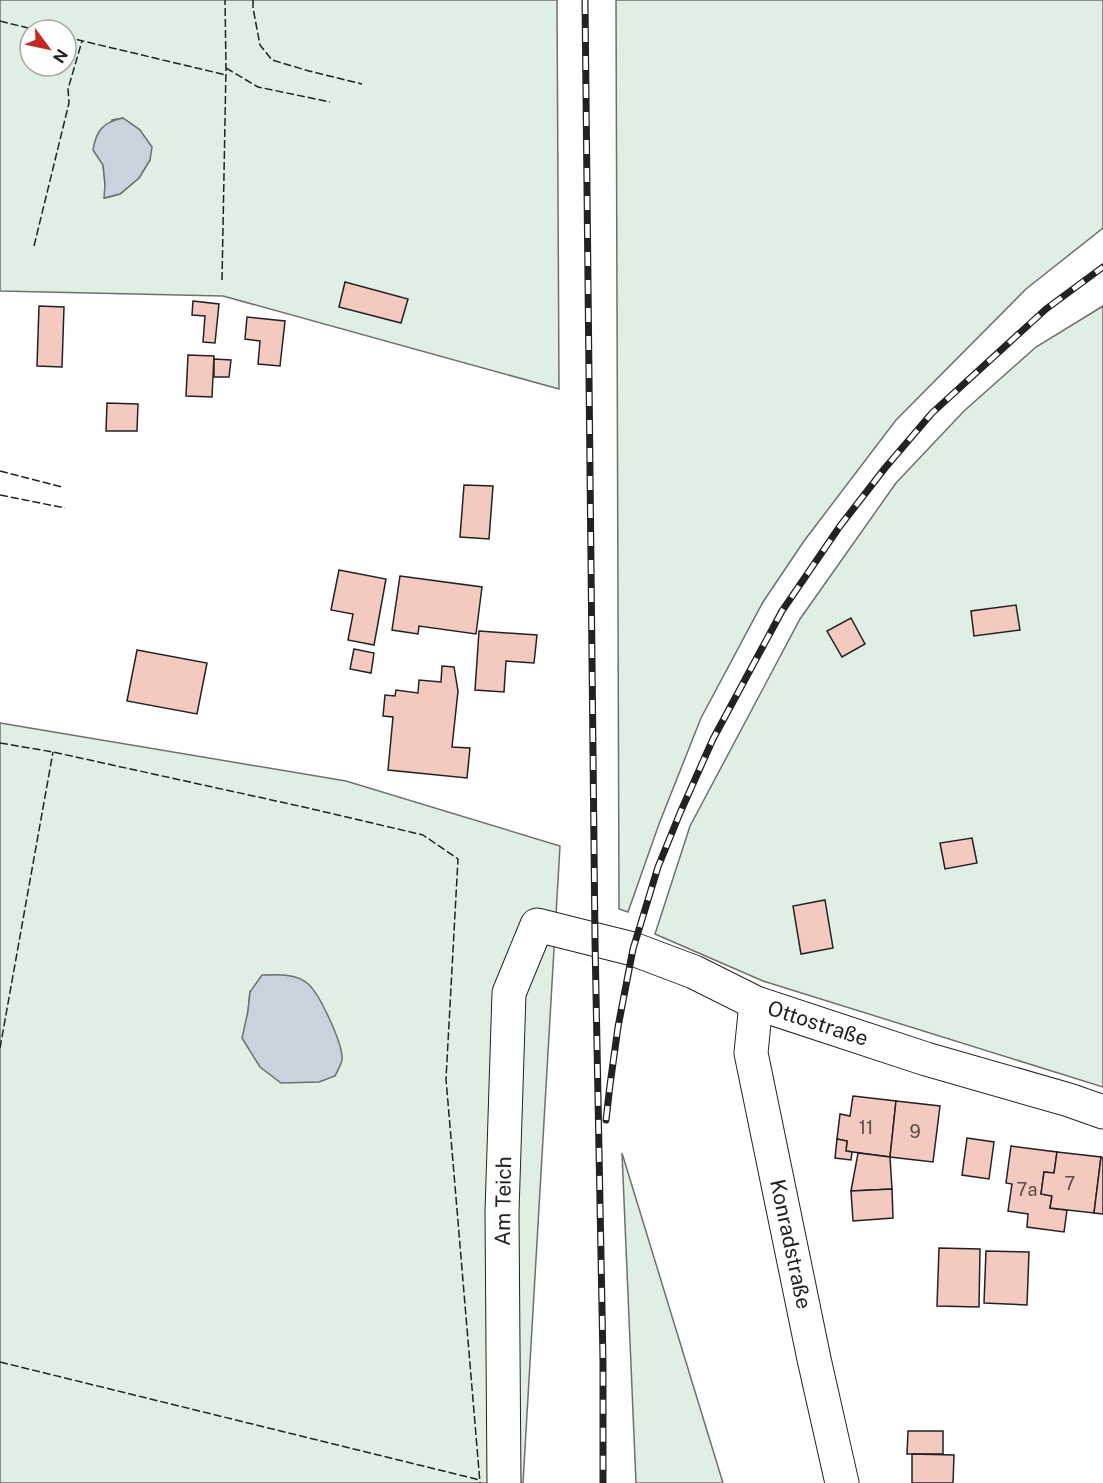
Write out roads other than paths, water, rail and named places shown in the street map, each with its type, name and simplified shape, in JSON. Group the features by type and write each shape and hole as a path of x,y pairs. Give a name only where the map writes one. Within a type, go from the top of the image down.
{"street":[{"name":"Ottostraße","path":"537,924 644,953 694,972 756,1003 926,1059 1103,1112"},
{"name":"Am Teich","path":"504,1483 502,1212 509,993 537,924"},
{"name":"Konradstraße","path":"756,1003 751,1053 842,1483"}],"railway":[{"path":"585,0 603,1483"},
{"path":"606,1120 618,1027 633,949 658,867 713,739 782,611 840,526 932,413 1046,309 1103,267"}]}
